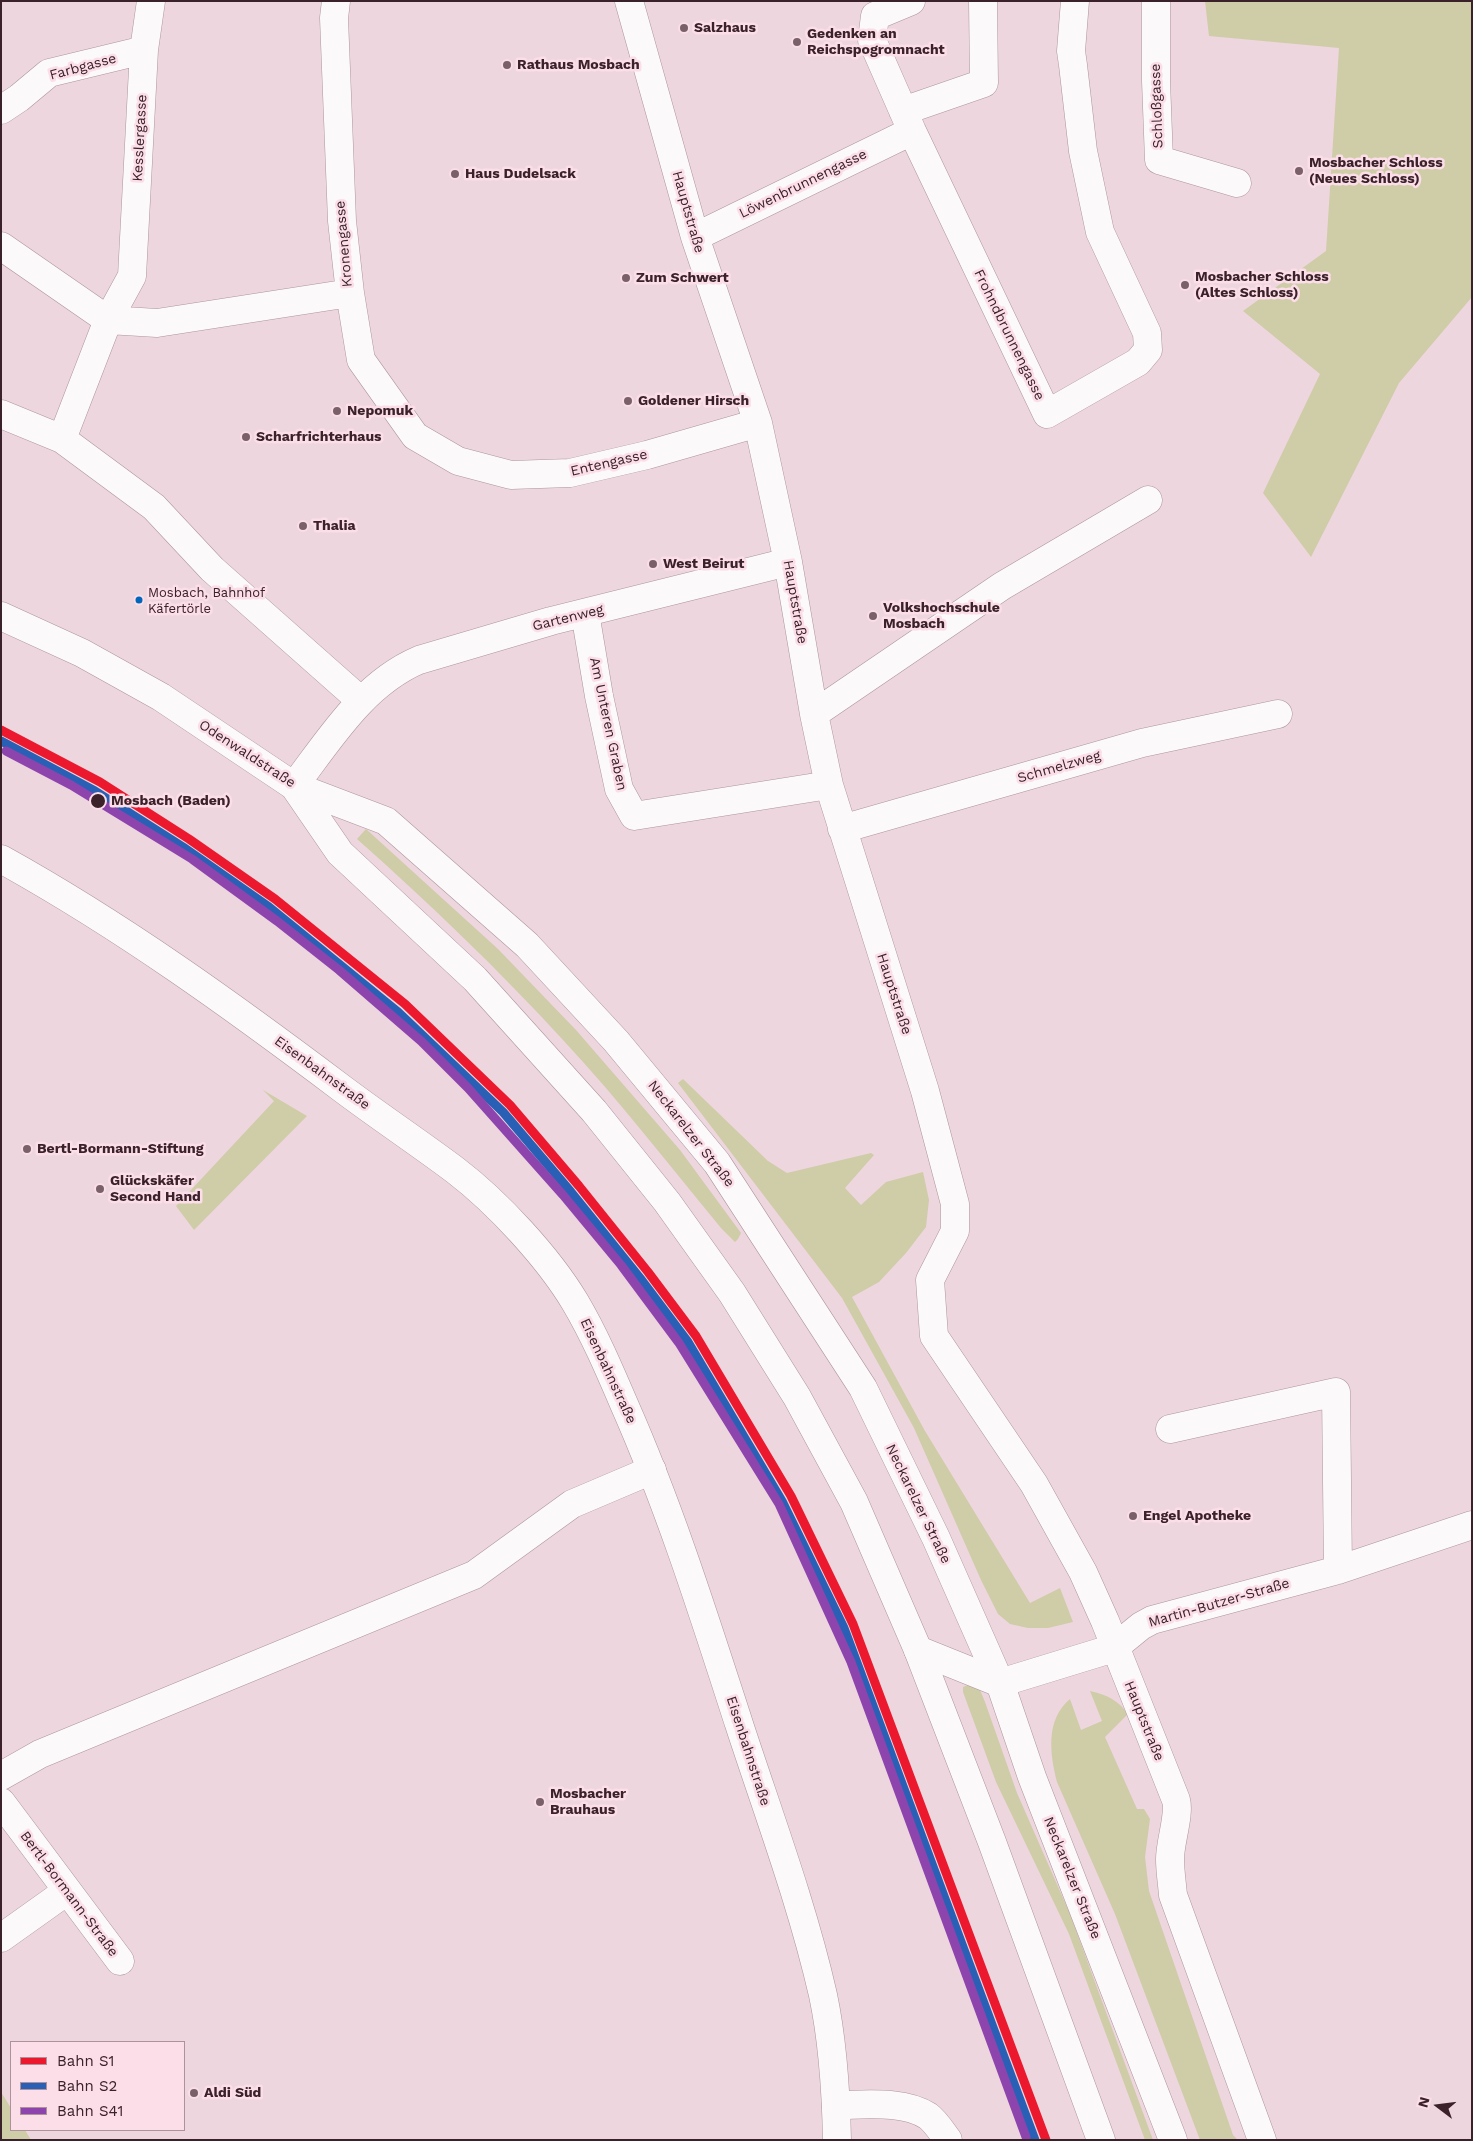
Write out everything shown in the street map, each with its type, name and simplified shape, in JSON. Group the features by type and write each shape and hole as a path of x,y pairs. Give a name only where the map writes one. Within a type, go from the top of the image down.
{"street":[{"name":"Kesslergasse","path":"108,320 132,276 144,50 151,1"},
{"name":"Kronengasse","path":"108,320 157,323 350,293 342,221 334,18 336,1"},
{"name":"Hauptstraße","path":"629,1 694,236 758,423 788,562 814,714 829,785 926,1091 955,1204 955,1231 930,1280 934,1336 1034,1484 1083,1572 1105,1621 1114,1648 1176,1800 1178,1807 1173,1830 1170,1860 1174,1895 1262,2140"},
{"name":"Frohndbrunnengasse","path":"911,1 875,16 872,40 907,121 1047,414 1138,362 1148,350 1147,333 1100,232 1083,151 1071,51 1075,1"},
{"name":"Löwenbrunnengasse","path":"694,236 907,121 984,83 983,1"},
{"name":"Schloßgasse","path":"1156,1 1156,82 1159,160 1237,184"},
{"name":"Farbgasse","path":"1,110 19,98 48,73 144,50"},
{"path":"1,246 108,320 62,439"},
{"name":"Entengasse","path":"350,293 361,360 415,436 458,461 511,475 570,473 647,455 758,423"},
{"path":"1,414 62,439 154,507 212,569 360,700"},
{"path":"814,714 1002,586 1148,500"},
{"name":"Gartenweg","path":"294,786 360,700 400,668 419,660 551,621 788,562"},
{"name":"Am Unteren Graben","path":"585,613 599,696 619,788 634,816 829,785"},
{"name":"Odenwaldstraße","path":"1,616 82,653 160,697 294,786 386,821 527,945"},
{"name":"Schmelzweg","path":"842,829 1142,743 1278,714"},
{"path":"294,786 340,853 476,979 594,1111 667,1202 732,1294 797,1397 854,1502 918,1650 992,1842 1101,2140"},
{"name":"Eisenbahnstraße","path":"1,859 68,896 188,976 296,1053 475,1186 537,1251 573,1298 595,1339 652,1470 685,1558 813,1955 824,1999 838,2140"},
{"name":"Neckarelzer Straße","path":"527,945 616,1041 717,1162 862,1388 936,1538 1000,1682 1032,1777 1173,2140"},
{"path":"1170,1429 1336,1392 1338,1570"},
{"path":"1,1776 40,1754 474,1575 572,1504 652,1470"},
{"name":"Martin-Butzer-Straße","path":"1000,1682 1114,1648 1141,1626 1152,1620 1338,1570 1472,1525"},
{"path":"918,1650 1000,1682"},
{"name":"Bertl-Bormann-Straße","path":"1,1802 120,1961"},
{"path":"1,1938 67,1891"},
{"path":"836,2105 882,2105 916,2111 928,2117 948,2140"}],"shaded area":[{"path":"1205,1 1472,1 1472,297 1399,383 1311,557 1263,493 1320,374 1243,311 1326,251 1339,48 1209,36"},
{"path":"366,829 498,949 576,1030 680,1150 741,1233 735,1242 721,1228 584,1063 514,988 463,937 357,839"},
{"path":"683,1079 768,1161 787,1173 871,1153 874,1155 845,1188 861,1205 886,1182 923,1172 929,1200 926,1227 906,1253 879,1282 852,1297 925,1431 1030,1603 1060,1588 1073,1622 1048,1628 1028,1628 1010,1624 998,1614 914,1428 842,1298 678,1083"},
{"path":"263,1090 307,1116 194,1230 176,1206 274,1101"},
{"path":"968,1685 980,1690 985,1702 1017,1793 1070,1914 1153,2140 1145,2140 1069,1934 996,1782 963,1692 963,1687"},
{"path":"1090,1691 1112,1699 1128,1714 1105,1737 1137,1809 1144,1809 1150,1819 1145,1857 1149,1891 1233,2135 1238,2140 1200,2140 1115,1914 1057,1782 1051,1749 1056,1717 1070,1699 1081,1730 1102,1721"},
{"path":"1,2092 10,2106 10,2131 26,2131 31,2140 1,2140"}],"rail line":[{"name":"S1","path":"1,730 100,782 189,839 275,899 405,1004 510,1105 579,1186 648,1272 696,1336 791,1496 853,1624 1046,2140"},
{"name":"S2","path":"1,741 95,791 183,847 269,907 398,1012 503,1112 571,1192 640,1278 688,1342 782,1501 844,1628 1035,2140"},
{"name":"S41","path":"6,751 71,785 192,859 277,921 339,970 421,1041 468,1088 563,1195 621,1265 679,1343 779,1504 851,1662 1026,2137"}],"place":[{"name":"Salzhaus","path":"684,28"},
{"name":"Gedenken an Reichspogromnacht","path":"797,42"},
{"name":"Rathaus Mosbach","path":"507,65"},
{"name":"Mosbacher Schloss (Neues Schloss)","path":"1299,171"},
{"name":"Haus Dudelsack","path":"455,174"},
{"name":"Zum Schwert","path":"626,278"},
{"name":"Mosbacher Schloss (Altes Schloss)","path":"1185,285"},
{"name":"Goldener Hirsch","path":"628,401"},
{"name":"Nepomuk","path":"337,411"},
{"name":"Scharfrichterhaus","path":"246,437"},
{"name":"Thalia","path":"303,526"},
{"name":"West Beirut","path":"653,564"},
{"name":"Mosbach, Bahnhof Käfertörle","path":"139,600"},
{"name":"Volkshochschule Mosbach","path":"873,616"},
{"name":"Mosbach (Baden)","path":"98,801"},
{"name":"Bertl-Bormann-Stiftung","path":"27,1149"},
{"name":"Glückskäfer Second Hand","path":"100,1189"},
{"name":"Engel Apotheke","path":"1133,1516"},
{"name":"Mosbacher Brauhaus","path":"540,1802"},
{"name":"Aldi Süd","path":"194,2093"}]}
